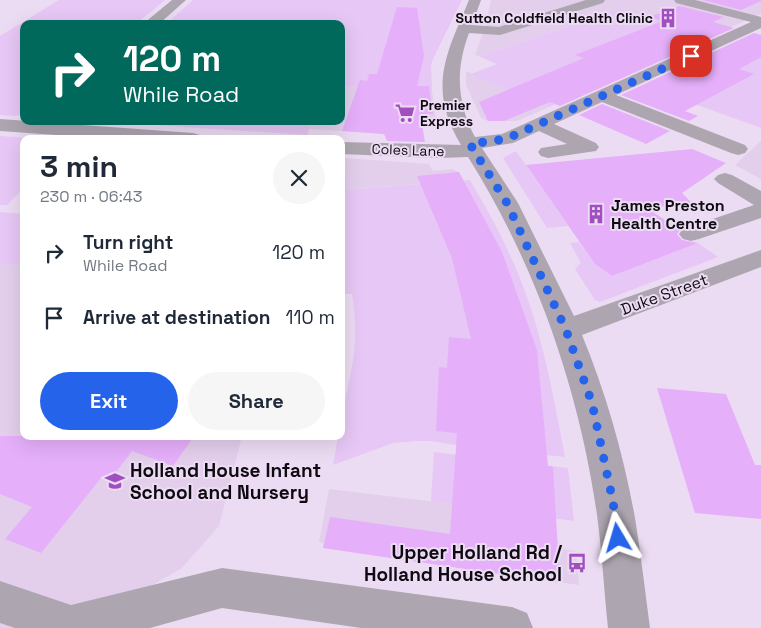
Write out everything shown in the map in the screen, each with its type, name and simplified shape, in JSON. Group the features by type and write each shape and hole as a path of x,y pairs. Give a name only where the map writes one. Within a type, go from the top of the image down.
{"street":[{"path":"155,20 180,0"},
{"path":"475,0 463,29 449,75 452,103 472,148 507,203 566,330 592,403 613,502 629,628"},
{"path":"463,29 500,31 599,0"},
{"path":"680,0 761,22"},
{"name":"Coles Lane","path":"345,148 411,151 472,148 506,139 761,22"},
{"path":"603,96 738,149"},
{"path":"0,125 20,124"},
{"path":"539,124 589,147 548,152"},
{"path":"33,125 124,135"},
{"path":"725,179 761,200"},
{"path":"691,234 761,210"},
{"name":"Duke Street","path":"566,330 761,258"},
{"path":"0,602 72,626 222,588 512,628"}],"shaded area":[{"path":"59,0 165,0 141,20 26,20"},
{"path":"193,0 462,0 431,65 432,91 345,86 345,20 170,20"},
{"path":"491,0 761,0 761,14 711,36 620,9 479,56 475,55 486,24"},
{"path":"620,9 711,36 549,107 471,74 497,64 479,56"},
{"path":"20,24 20,115 15,116 0,115 0,36"},
{"path":"761,35 761,128 648,87"},
{"path":"466,71 549,107 517,121 488,121 481,118 466,85"},
{"path":"345,86 432,91 436,119 421,122 424,134 388,134 310,129 312,125 345,125"},
{"path":"156,125 311,125 307,135"},
{"path":"0,136 20,137 20,192 7,205 0,205"},
{"path":"761,141 761,179 735,165"},
{"path":"516,151 568,226 547,228 503,158"},
{"path":"345,158 429,164 433,171 452,169 459,172 463,180 347,190"},
{"path":"345,158 347,190 470,180 504,242 528,300 543,352 565,457 416,441 393,443 333,465 337,440 345,440 345,405 353,363 355,338 352,294 345,294"},
{"path":"0,212 20,214 20,263 0,265"},
{"path":"579,242 595,264 612,276 698,243 718,257 600,302 595,300 575,269 581,263 570,243"},
{"name":"Holland House Infant School and Nursery","path":"20,263 20,440 241,440 219,526 182,568 132,597 143,628 0,628 0,265"},
{"path":"434,452 568,468 574,521 431,501"},
{"path":"329,489 453,504 482,538 576,551 579,585 323,548 324,543 319,542"}],"building":[{"path":"703,0 761,0 761,1 741,10"},
{"path":"679,6 724,17 713,22 734,28 560,106 550,102 504,121 488,121 479,102 584,58 575,55 663,21 649,17"},
{"path":"397,7 417,8 424,56 417,86 429,86 433,114 420,114 425,142 387,141 384,134 342,131 360,80 367,81 369,74 377,74"},
{"path":"754,33 761,35 761,57 739,69 754,74 685,111 698,116 689,121 621,95"},
{"path":"602,104 670,131 646,144 579,115"},
{"name":"James Preston Health Centre","path":"692,149 726,163 682,193 692,203 647,208 680,230 677,234 682,240 698,243 612,276 595,264 526,165"},
{"path":"459,172 502,252 537,350 548,466 553,467 560,583 323,548 330,517 450,534 457,433 436,431 439,367 447,368 449,337 471,339 452,258 417,176"},
{"path":"657,388 726,394 755,465 761,465 761,519 695,513"},
{"path":"0,436 20,436 20,440 191,440 173,466 132,451 109,481 101,478 41,553 5,539 32,507 0,494"}],"place":[{"name":"Sutton Coldfield Health Clinic","path":"668,18"},
{"name":"Premier Express","path":"405,113"},
{"name":"James Preston Health Centre","path":"596,214"},
{"name":"Holland House Infant School and Nursery","path":"115,481"},
{"name":"Upper Holland Rd / Holland House School","path":"577,563"}],"route":[{"path":"618,538 613,502 592,403 566,330 552,295 507,203 470,144 506,139 691,56"}]}
